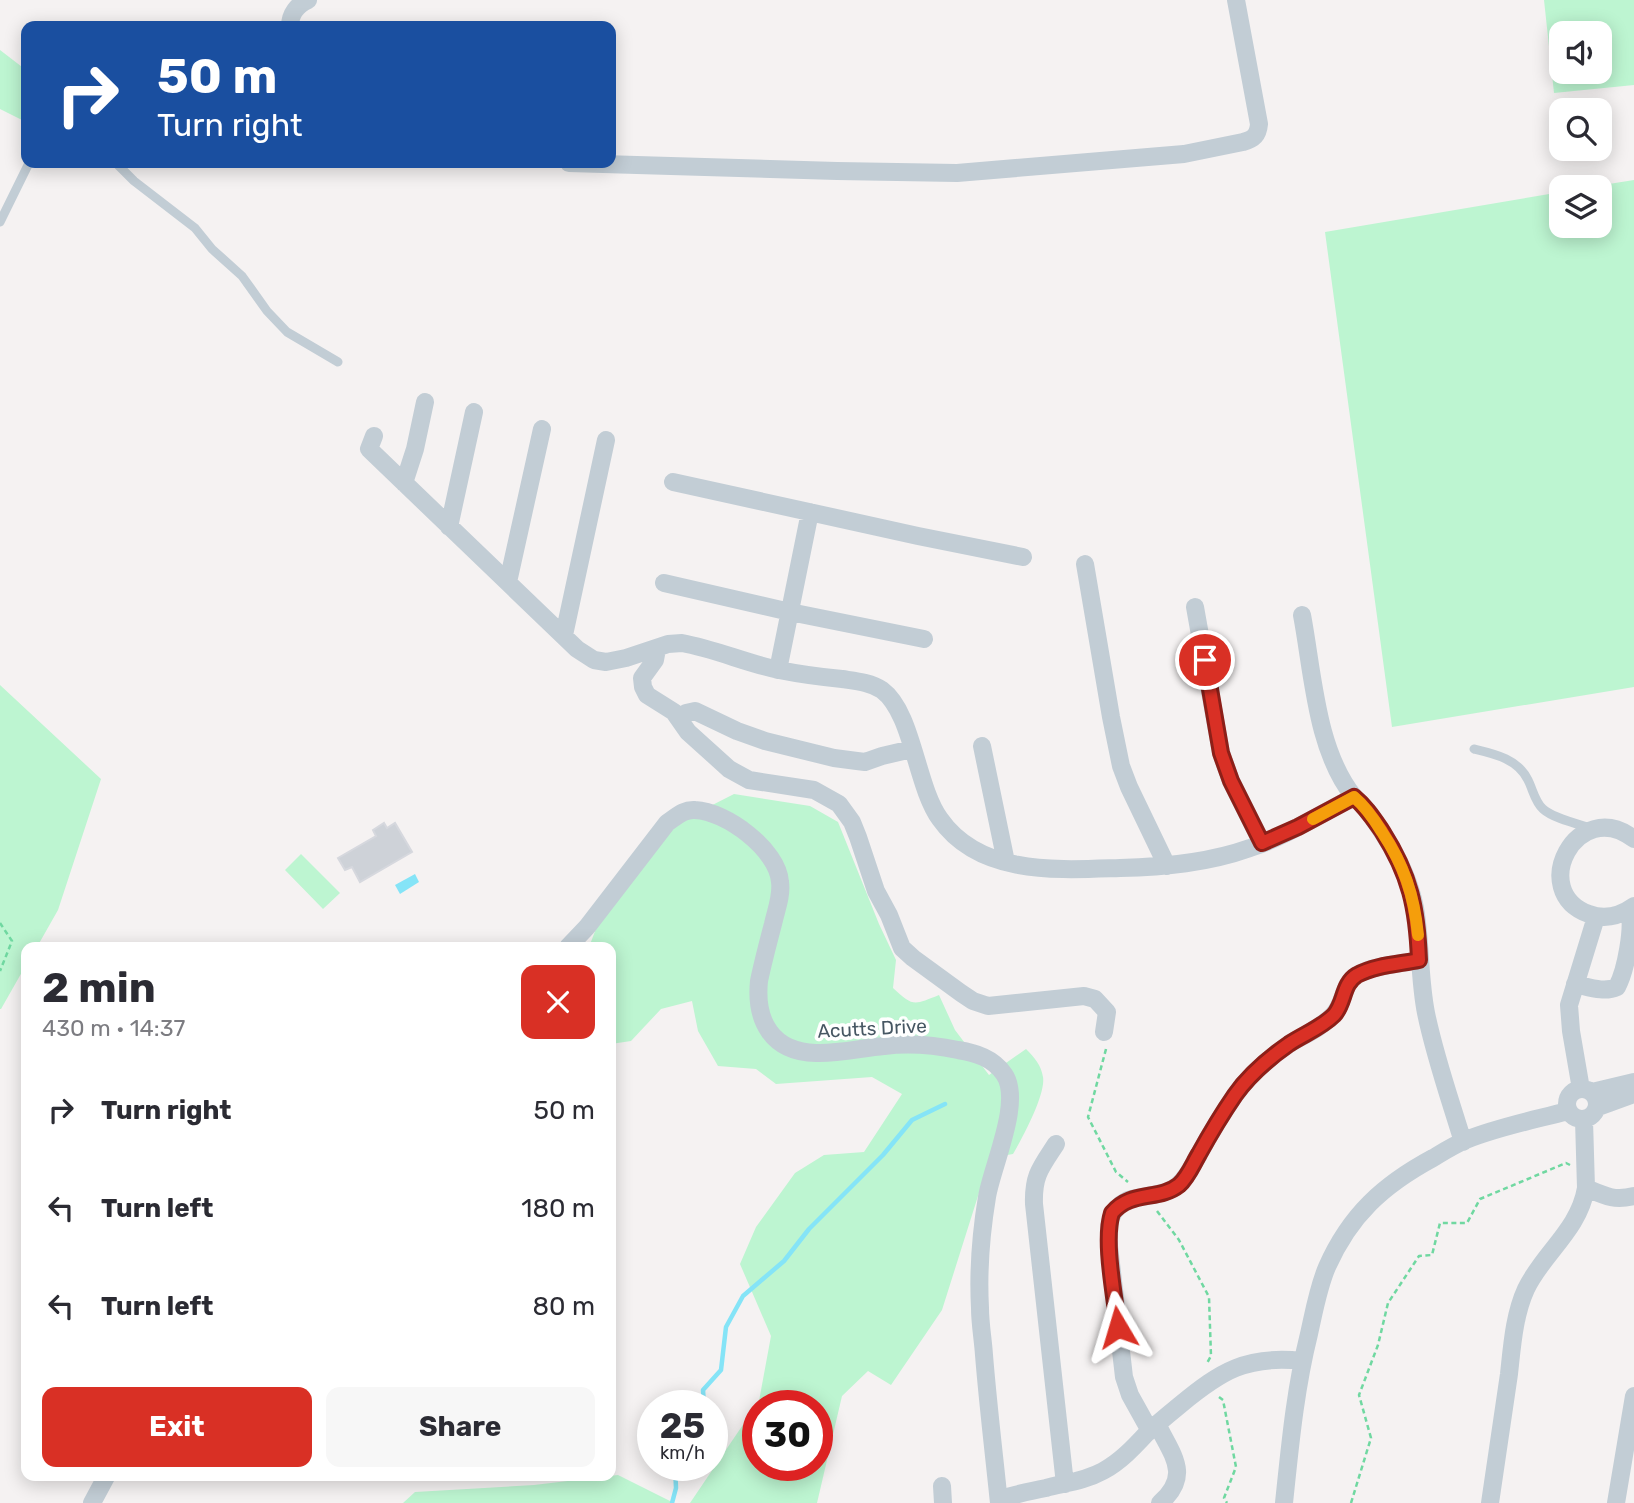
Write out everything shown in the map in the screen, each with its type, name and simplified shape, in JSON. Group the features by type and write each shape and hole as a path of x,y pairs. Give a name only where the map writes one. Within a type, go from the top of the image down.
{"street":[{"path":"290,21 300,4 307,0"},
{"path":"616,164 957,173 1184,154 1244,142 1255,136 1259,124 1236,0"},
{"path":"404,483 415,449 425,402"},
{"path":"449,527 474,412"},
{"path":"508,582 542,429"},
{"path":"373,436 369,449 584,654 600,662 617,661 675,643 692,645 778,670 863,682 876,687 896,705 930,803 955,837 989,857 1058,870 1195,863 1262,843 1354,797"},
{"path":"564,635 606,440"},
{"path":"673,482 1023,557"},
{"path":"778,670 810,512"},
{"path":"1085,564 1122,766 1129,787 1167,866"},
{"path":"664,583 924,639"},
{"path":"1195,607 1221,753 1231,781 1262,843"},
{"path":"1302,615 1320,718 1334,764 1345,786 1371,814 1402,866 1415,908 1422,994 1462,1142"},
{"path":"657,649 655,660 643,676 643,687 647,695 670,709 688,732 729,769 757,782 814,790 839,804 852,822 876,891 902,948 913,958 982,1005 1091,997 1107,1012 1104,1032"},
{"path":"679,719 686,713 695,711 737,731 765,740 834,758 857,761 865,762 912,749"},
{"path":"982,746 1006,862"},
{"name":"Acutts Drive","path":"573,942 667,823 693,809 707,811 743,831 766,852 779,874 780,897 758,993 761,1018 772,1035 792,1049 816,1053 887,1045 942,1046 981,1055 998,1067 1006,1077 1010,1093 1009,1108 988,1192 982,1236 979,1309 999,1501"},
{"path":"1576,984 1601,990 1617,987 1631,941 1633,917 1631,908 1609,918 1596,917 1572,904 1560,880 1564,854 1581,834 1594,829 1620,830 1634,838"},
{"path":"1284,1503 1302,1361 1321,1283 1343,1237 1368,1205 1386,1187 1409,1171 1462,1142 1483,1134 1576,1115 1594,1114 1569,1005 1596,917"},
{"path":"1160,1503 1174,1489 1178,1476 1175,1462 1130,1395 1124,1377 1109,1246 1110,1217 1115,1209 1128,1200 1171,1189 1179,1184 1244,1083 1289,1044 1334,1014 1347,985 1355,976 1380,967 1419,960"},
{"path":"1590,1096 1634,1082"},
{"path":"1490,1503 1511,1355 1522,1301 1526,1289 1577,1217 1584,1200 1586,1181 1576,1115 1567,1105 1571,1094 1634,1094"},
{"path":"1056,1144 1036,1176 1033,1188 1065,1484"},
{"path":"1586,1181 1611,1198 1634,1196"},
{"path":"999,1501 1088,1478 1109,1468 1204,1385 1222,1374 1247,1364 1276,1359 1302,1361"},
{"path":"1616,1503 1634,1395"},
{"path":"92,1503 104,1481"}],"lane":[{"path":"0,222 27,168"},
{"path":"121,168 195,228 212,249 242,276 267,312 287,332 338,362"},
{"path":"1474,749 1503,757 1517,765 1545,811 1594,829"}],"path":[{"path":"0,923 12,941 0,971"},
{"path":"1104,1032 1106,1048 1088,1117 1116,1172 1146,1196 1179,1240 1209,1297 1211,1356 1199,1378 1223,1400 1226,1413 1236,1467 1224,1498 1227,1503"},
{"path":"1351,1503 1371,1438 1360,1395 1378,1345 1388,1303 1419,1256 1432,1255 1440,1223 1467,1223 1480,1199 1566,1163 1586,1181"}],"green space":[{"path":"1544,0 1634,0 1634,85 1554,93 1553,84 1612,84 1612,21 1549,21 1549,46"},
{"path":"0,50 21,66 21,120 0,109"},
{"path":"1634,180 1634,687 1392,727 1325,232 1549,194 1549,238 1612,238 1612,184"},
{"path":"0,685 101,779 58,910 40,942 21,942 21,974 0,1009"},
{"path":"734,794 810,806 838,822 896,960 893,988 905,999 914,1002 939,995 955,1030 989,1075 1026,1049 1041,1069 1041,1094 1013,1154 990,1158 942,1310 891,1385 868,1371 842,1396 833,1435 833,1390 761,1390 771,1336 740,1264 756,1227 795,1173 824,1155 864,1152 902,1094 872,1077 776,1084 756,1069 718,1066 698,1031 692,1001 661,1009 631,1041 616,1043 616,942 591,942 597,926 677,823"},
{"path":"301,854 340,893 323,909 285,870"},
{"path":"742,1426 742,1481 822,1481 817,1503 690,1503 705,1481 728,1481 728,1447"},
{"path":"616,1475 674,1503 403,1503 415,1492 568,1481 616,1481"}],"water":[{"path":"415,874 419,882 400,894 395,885"}],"building":[{"path":"384,823 387,828 395,823 412,852 360,882 352,867 345,870 338,858 376,836 373,830"}],"waterway":[{"path":"703,1390 721,1370 726,1327 743,1296 784,1261 809,1229 883,1155 912,1120 945,1104"},
{"path":"672,1503 676,1481"}],"slow traffic":[{"path":"1313,819 1354,797 1364,806 1402,866 1412,895 1418,935"}],"route":[{"path":"1118,1327 1109,1246 1110,1217 1115,1209 1128,1200 1149,1196 1179,1184 1244,1083 1289,1044 1334,1014 1347,985 1355,976 1380,967 1419,960 1415,908 1402,866 1371,814 1354,797 1262,843 1231,781 1221,753 1205,660"}]}
